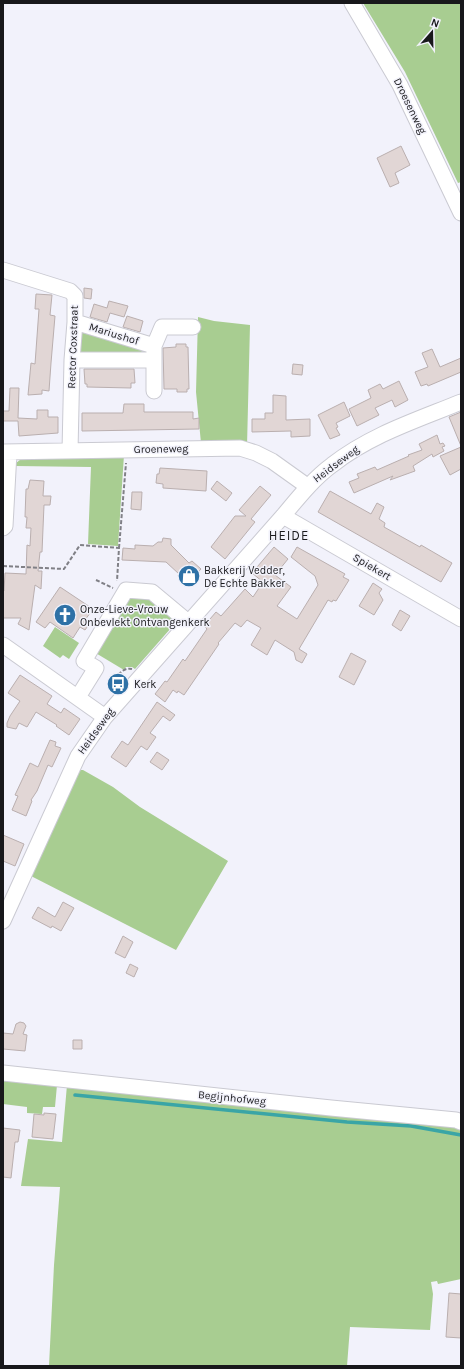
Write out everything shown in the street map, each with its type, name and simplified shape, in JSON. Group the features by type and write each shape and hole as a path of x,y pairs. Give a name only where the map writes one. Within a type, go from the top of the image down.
{"street":[{"name":"Droesenweg","path":"352,3 400,85 461,214"},
{"name":"Rector Coxstraat","path":"3,270 70,291 75,296 70,451"},
{"name":"Mariushof","path":"75,322 154,353"},
{"name":"Mariushof","path":"154,391 154,353 162,327 193,327"},
{"name":"Mariushof","path":"72,360 154,353"},
{"name":"Heidseweg","path":"3,921 78,756 105,717 283,516 307,486 332,465 371,440 461,402"},
{"name":"Groeneweg","path":"6,452 240,448 256,453 272,461 307,486"},
{"path":"3,528 5,526 6,452"},
{"name":"Spiekert","path":"283,516 461,619"},
{"path":"78,698 96,668 84,661 120,591 152,592 188,622"},
{"path":"3,645 105,717"},
{"name":"Begijnhofweg","path":"3,1073 456,1120 461,1122"}],"path":[{"path":"96,580 120,591 120,548 127,450"},
{"path":"3,566 64,569 80,545 120,548"}],"green space":[{"path":"363,3 461,3 461,182 458,183 405,72"},
{"path":"198,317 214,321 250,325 247,446 201,443 196,392"},
{"path":"87,330 141,348 141,354 85,356 77,350 81,333"},
{"path":"124,455 118,546 88,544 91,467 16,466 16,463 25,456"},
{"path":"149,594 178,620 135,669 132,667 126,667 124,670 94,652 126,598"},
{"path":"55,627 79,643 69,659 63,655 60,658 43,646"},
{"path":"80,770 83,770 113,787 140,807 228,861 176,950 29,875"},
{"path":"3,1079 57,1085 55,1107 43,1107 42,1114 27,1113 27,1107 3,1104"},
{"path":"67,1085 461,1128 461,1279 438,1284 437,1281 431,1282 433,1294 430,1330 350,1327 347,1366 49,1366 54,1265 60,1187 21,1186 28,1139 62,1142"}],"building":[{"path":"401,146 410,165 395,173 399,183 390,187 377,158"},
{"path":"84,288 92,289 91,299 84,298"},
{"path":"36,294 52,295 50,315 55,316 49,391 42,390 42,394 28,395 31,363 35,364 39,309 35,309"},
{"path":"109,301 128,306 124,317 110,313 107,322 90,317 94,304 107,308"},
{"path":"127,316 143,321 140,332 123,327"},
{"path":"176,344 186,344 186,347 188,347 189,389 187,389 187,392 177,392 177,389 164,389 163,348 176,347"},
{"path":"432,349 440,367 461,358 461,372 428,386 427,384 421,386 415,372 428,367 422,353"},
{"path":"293,364 303,365 302,375 292,374"},
{"path":"84,369 134,369 135,383 131,383 131,388 87,387 87,384 85,384"},
{"path":"399,381 408,400 395,407 392,400 375,408 379,415 357,426 349,409 371,398 368,390 380,384 383,389"},
{"path":"10,388 19,388 18,418 37,419 37,410 48,410 48,417 58,417 58,433 19,436 18,421 3,421 3,411 9,411"},
{"path":"273,395 286,396 286,420 310,419 310,436 291,437 291,431 252,432 252,419 265,419 265,413 273,413"},
{"path":"344,402 350,416 336,423 338,427 336,428 340,435 330,439 318,415"},
{"path":"124,404 144,404 144,412 193,412 193,419 199,418 199,429 82,431 82,413 123,413"},
{"path":"461,412 461,446 449,417"},
{"path":"437,435 440,444 443,443 445,446 442,447 444,451 433,457 432,454 413,466 415,471 390,480 393,476 354,493 349,482 359,478 357,474 375,467 377,470 422,450 419,444"},
{"path":"461,447 461,469 450,475 440,456"},
{"path":"160,468 207,471 206,491 163,488 163,484 156,483 157,474 159,474"},
{"path":"30,480 44,481 43,496 51,496 50,505 44,505 42,552 40,552 38,571 42,571 41,589 35,585 29,630 18,624 21,618 3,618 3,591 5,573 26,574 27,545 30,546 31,528 26,528 26,489 28,489"},
{"path":"217,481 232,493 226,501 211,489"},
{"path":"260,486 271,495 251,519 255,522 225,559 211,547 235,516 246,516 239,510"},
{"path":"330,491 371,514 377,503 384,507 379,519 385,523 384,527 420,547 421,545 452,563 441,582 318,512"},
{"path":"132,492 142,492 141,510 131,509"},
{"path":"163,538 171,539 171,545 189,563 192,561 201,569 187,584 166,562 122,560 123,548 135,549 135,545 153,546 158,542 162,542"},
{"path":"274,547 288,559 275,575 291,587 277,606 297,619 318,585 315,576 291,557 297,547 345,574 343,577 349,580 336,601 333,600 332,602 328,600 299,649 307,654 302,663 296,660 294,652 275,640 267,655 251,645 261,628 247,620 241,627 235,623 218,643 219,644 184,695 173,690 165,702 155,694 165,681 167,682 183,659 185,661 207,629 204,626 216,612 221,616 245,589 253,597 263,582 252,573"},
{"path":"373,583 382,589 379,593 383,600 374,615 359,606"},
{"name":"Onze-Lieve-Vrouw Onbevlekt Ontvangenkerk","path":"60,587 93,609 85,620 90,623 85,630 80,627 73,638 50,622 45,628 36,622"},
{"path":"400,610 410,616 401,631 392,625"},
{"path":"351,653 366,661 354,685 339,677"},
{"path":"20,675 52,696 47,704 61,713 64,708 80,719 69,735 56,726 57,725 36,712 27,727 19,723 16,729 7,727 10,716 20,701 8,693"},
{"path":"157,702 175,715 170,721 163,716 150,733 156,737 147,750 141,746 126,767 111,757 122,741 128,745"},
{"path":"50,740 56,742 55,746 61,748 52,767 48,765 37,791 31,800 32,801 26,816 12,810 18,796 15,795 30,763 38,767"},
{"path":"157,752 169,760 162,770 150,762"},
{"path":"3,835 24,844 15,866 3,861"},
{"path":"63,902 74,908 61,931 52,926 51,928 32,918 38,907 55,917"},
{"path":"123,936 133,942 125,958 115,953"},
{"path":"130,964 138,968 134,977 126,973"},
{"path":"20,1022 24,1023 26,1026 23,1034 27,1035 25,1051 3,1049 3,1033 13,1034 16,1024"},
{"path":"73,1040 82,1040 82,1049 73,1049"},
{"path":"44,1113 56,1114 53,1139 32,1137 34,1114 44,1115"},
{"path":"3,1128 20,1130 18,1142 15,1142 11,1178 3,1177"},
{"path":"449,1293 461,1294 461,1338 446,1337"}],"waterway":[{"path":"75,1095 347,1122 411,1126 461,1135"}],"place":[{"name":"Bakkerij Vedder, De Echte Bakker","path":"189,576"},
{"name":"Onze-Lieve-Vrouw Onbevlekt Ontvangenkerk","path":"65,615"},
{"name":"Kerk","path":"118,684"}],"district":[{"name":"HEIDE","path":"289,535"}]}
